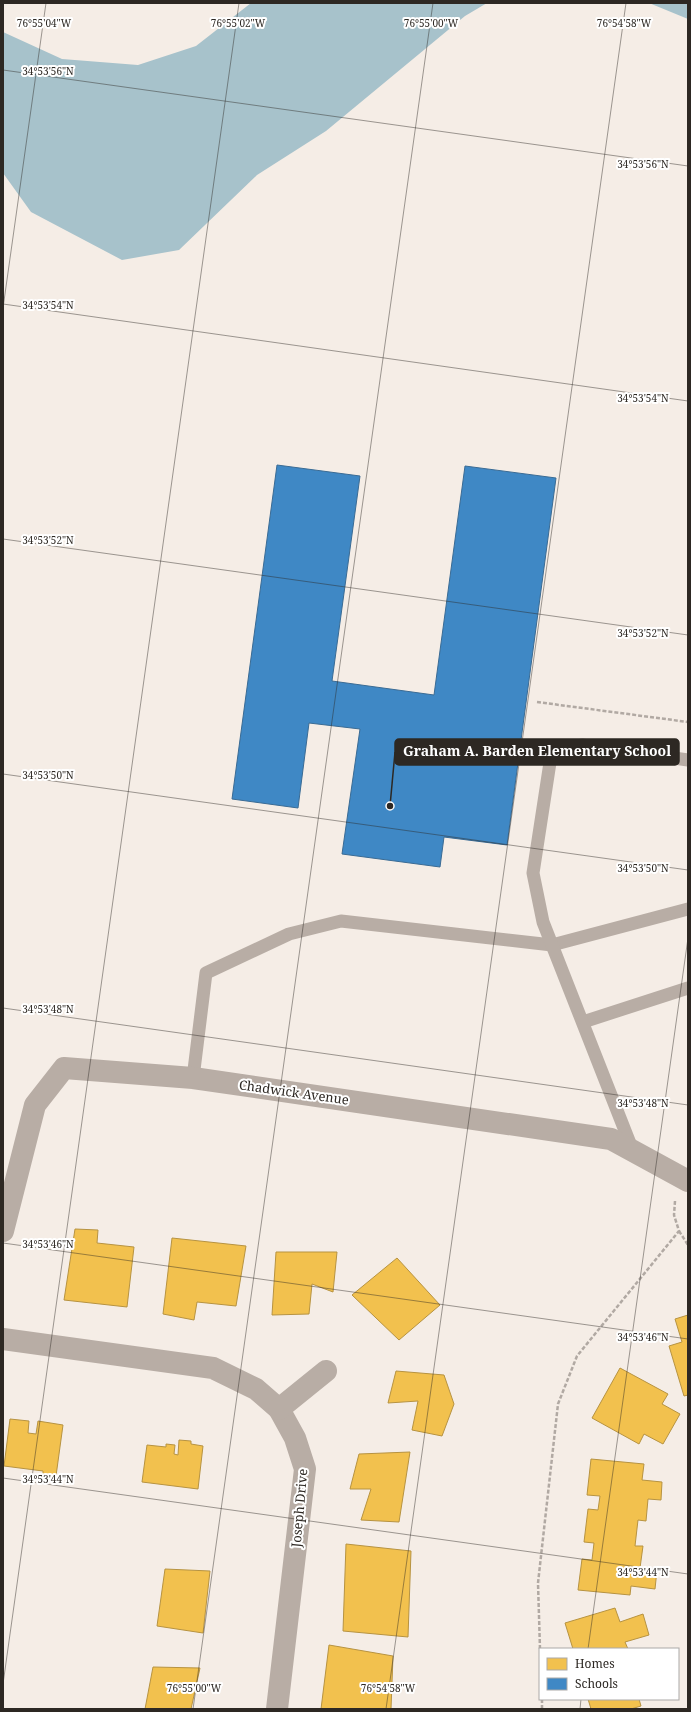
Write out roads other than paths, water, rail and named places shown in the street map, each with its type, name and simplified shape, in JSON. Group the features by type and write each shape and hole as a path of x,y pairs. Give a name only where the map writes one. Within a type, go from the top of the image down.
{"street":[{"name":"Chadwick Avenue","path":"3,1231 35,1105 64,1068 193,1078 611,1138 634,1151 682,1189"},
{"name":"Joseph Drive","path":"3,1339 213,1368 256,1389 279,1409 295,1438 305,1469 277,1709"},
{"path":"279,1409 326,1371"}],"lane":[{"path":"634,1151 543,922 533,873 550,756 582,745 688,760"},
{"path":"193,1078 206,973 289,934 341,921 552,945 688,909"},
{"path":"583,1022 688,988"}],"water":[{"path":"251,3 487,3 465,16 326,131 257,175 179,250 122,260 31,212 3,173 3,32 62,59 138,65 196,46"},
{"path":"649,3 688,3 688,19"}],"place":[{"name":"Graham A. Barden Elementary School","path":"390,806"}]}
